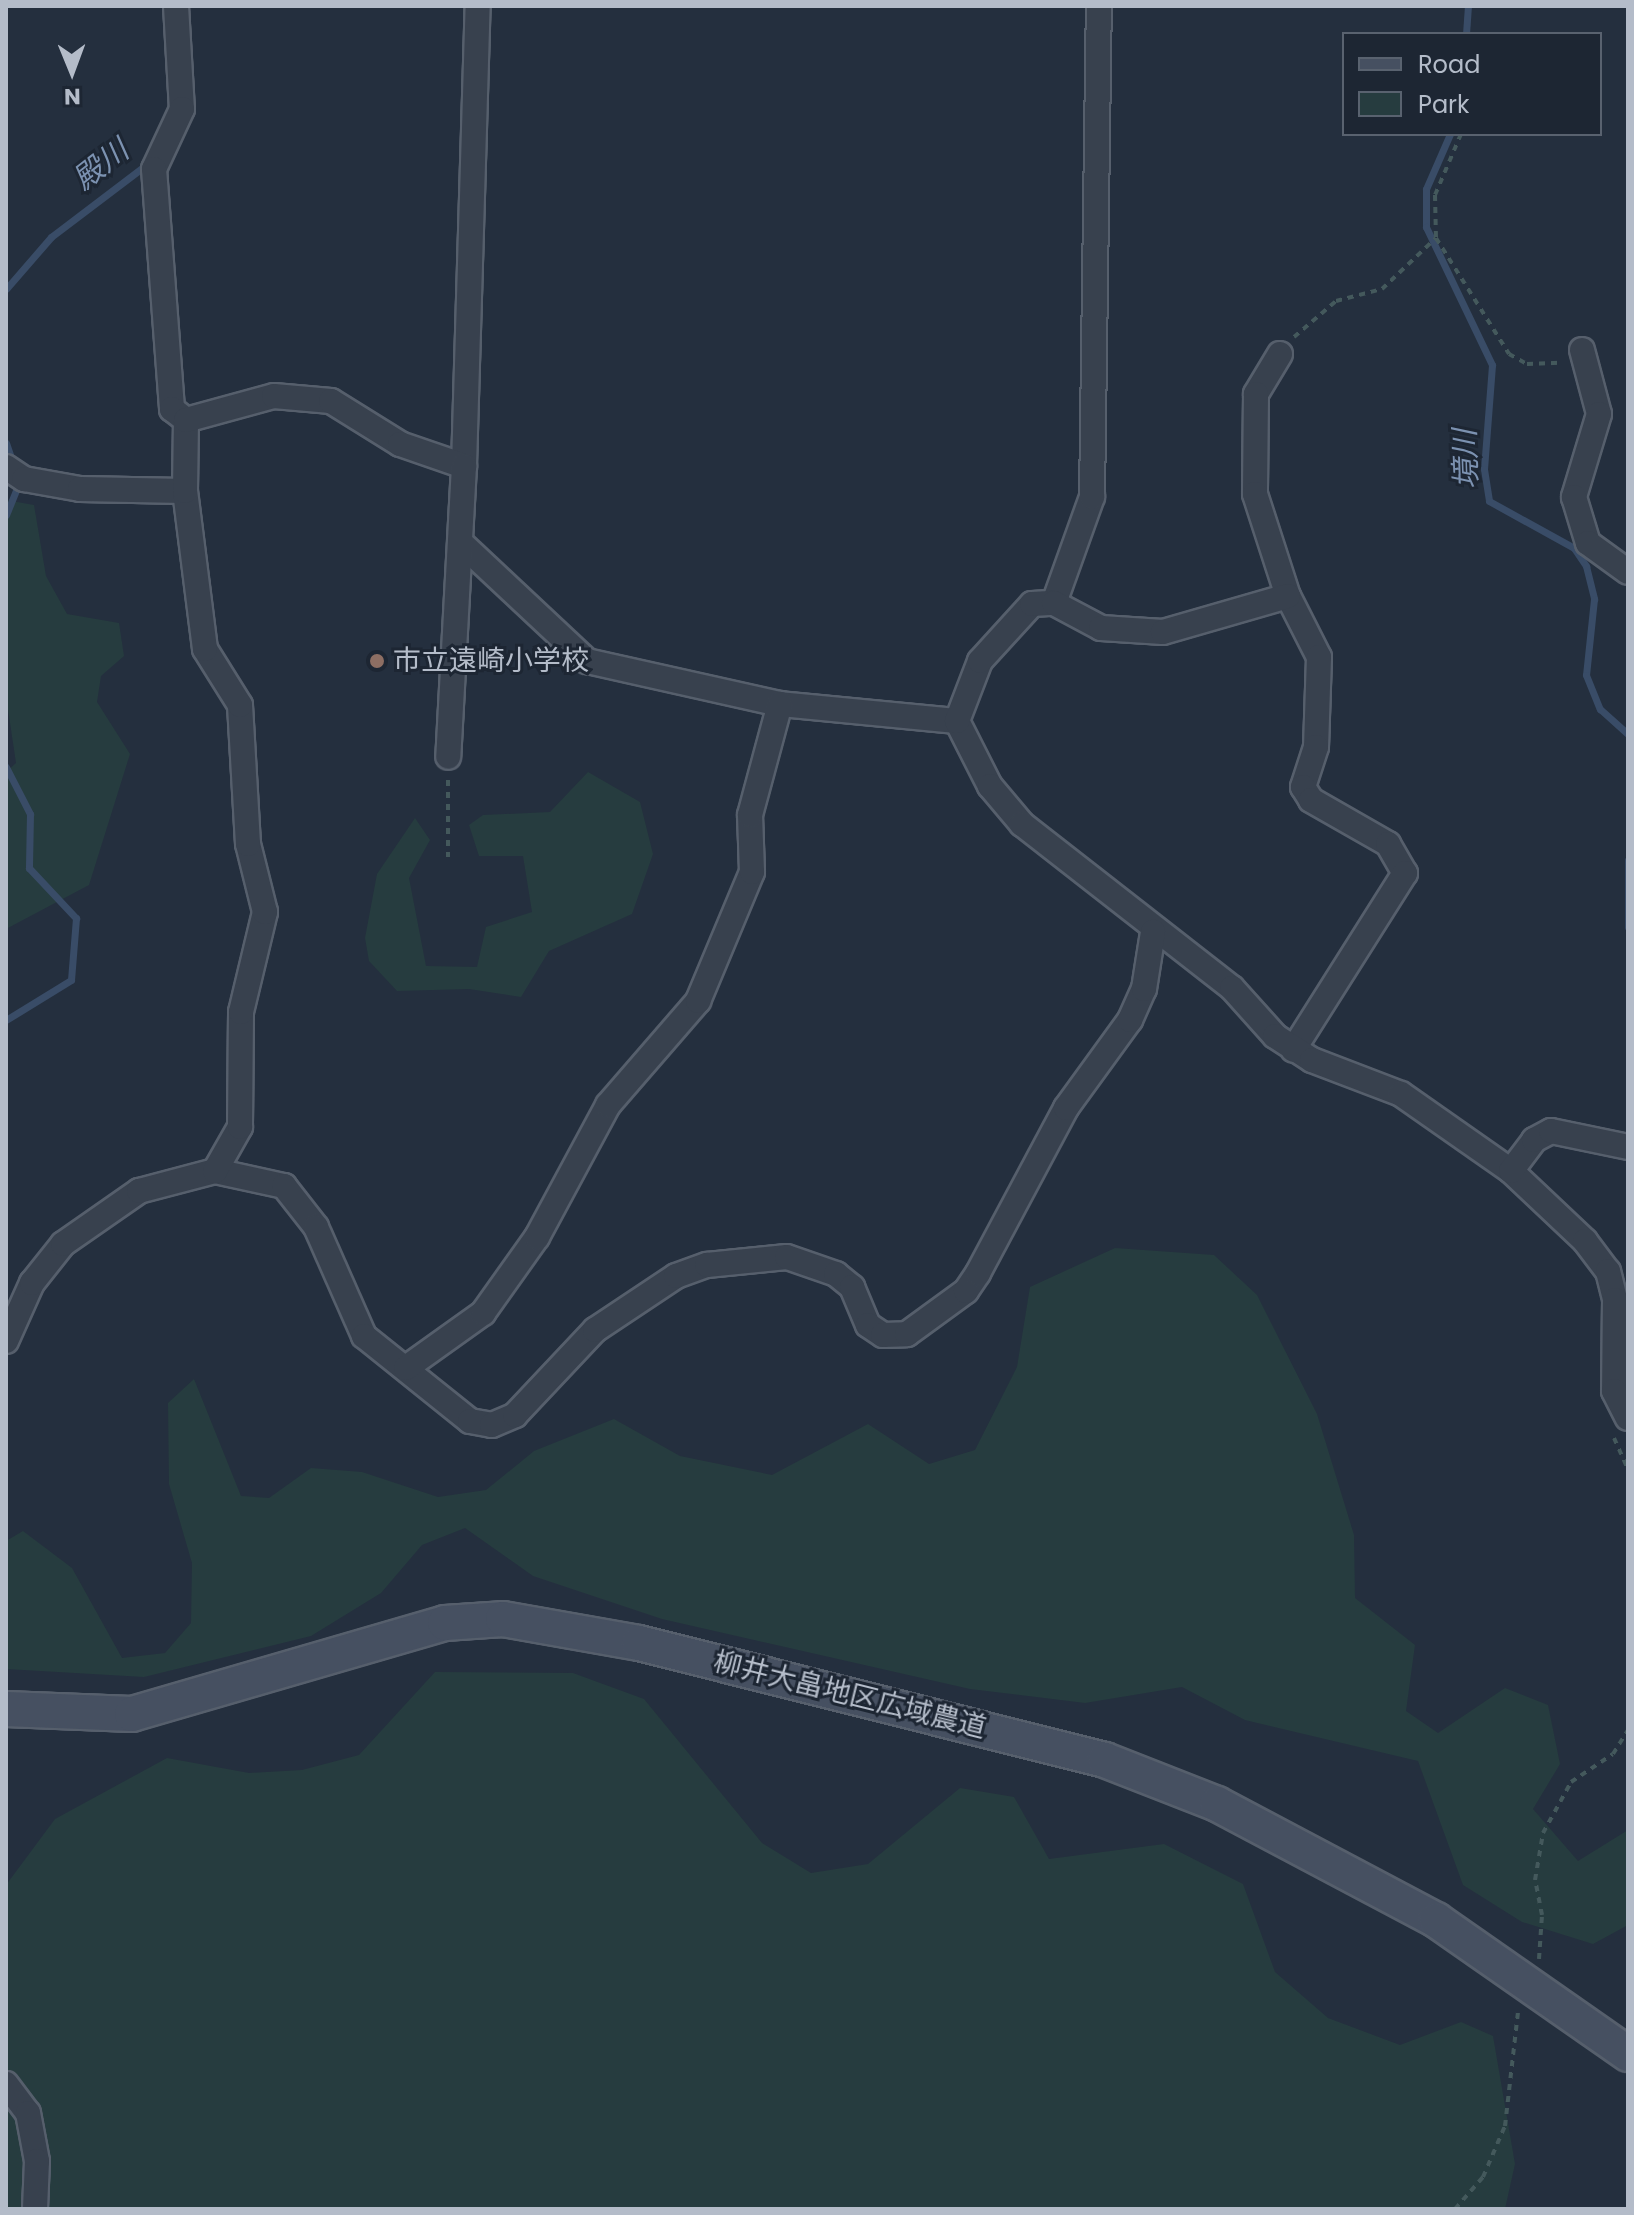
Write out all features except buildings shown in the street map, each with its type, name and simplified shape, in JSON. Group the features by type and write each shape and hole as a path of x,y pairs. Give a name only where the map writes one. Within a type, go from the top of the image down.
{"street":[{"path":"176,6 182,109 154,169 172,409 186,420"},
{"path":"448,757 461,543 478,6"},
{"path":"1054,603 1092,497 1099,6"},
{"path":"1280,354 1256,394 1253,438 1260,524 1288,596 1319,657 1316,747 1303,787 1311,800 1388,844 1405,873 1293,1050"},
{"path":"1583,355 1599,414 1579,470 1577,511 1588,543 1628,572"},
{"path":"186,420 274,396 315,398 354,412 436,461 464,466"},
{"path":"186,420 185,491 205,649 240,705 248,844 265,912 241,1012 240,1127 215,1171"},
{"path":"8,472 80,489 185,491"},
{"path":"461,543 587,661 780,704 957,721"},
{"path":"1288,596 1163,632 1101,628 1054,603 1032,604 1016,616 980,661 957,721 990,786 1022,824 1153,932 1232,988 1293,1050 1401,1094 1511,1171 1608,1271 1615,1300 1614,1391 1628,1418"},
{"path":"406,1368 483,1313 537,1237 608,1105 698,1001 752,872 750,815 780,704"},
{"path":"6,1341 32,1283 108,1206 215,1171 266,1177 301,1202 364,1336 470,1421 492,1425 538,1398 595,1330 676,1276 767,1256 836,1274 852,1287 868,1325 883,1335 907,1334 966,1291 978,1273 1066,1108 1130,1020 1144,989 1153,932"},
{"path":"1511,1171 1534,1140 1551,1131 1628,1147"},
{"name":"柳井大畠地区広域農道","path":"6,1709 132,1714 445,1623 503,1619 639,1643 1105,1760 1217,1804 1436,1920 1628,2054"},
{"path":"6,2084 28,2113 37,2161 35,2209"}],"path":[{"path":"1460,136 1435,195 1436,238 1509,354 1527,364 1583,355"},
{"path":"1280,354 1323,310 1382,289 1436,238"},
{"path":"448,757 448,857"}],"green space":[{"path":"6,500 34,505 46,576 67,614 119,623 124,656 101,676 97,702 130,754 89,885 6,929 6,772 16,763 6,696"},
{"path":"588,772 640,802 653,854 632,914 549,951 521,997 469,989 397,991 369,961 365,938 377,874 415,818 430,840 409,878 426,966 477,967 486,927 532,912 523,856 479,856 469,825 483,815 550,812"},
{"path":"1115,1248 1214,1255 1257,1295 1317,1414 1354,1535 1355,1598 1415,1645 1406,1711 1438,1733 1505,1688 1548,1705 1560,1764 1533,1809 1578,1861 1628,1830 1628,1925 1593,1944 1522,1922 1463,1885 1418,1761 1245,1720 1182,1687 1085,1703 970,1689 662,1619 533,1576 465,1528 422,1545 381,1593 311,1636 144,1677 6,1669 6,1541 23,1531 72,1568 122,1658 165,1653 191,1623 192,1563 169,1484 168,1403 194,1379 241,1496 269,1498 311,1468 362,1472 438,1497 486,1490 534,1451 614,1419 680,1456 772,1475 868,1424 929,1464 975,1450 1017,1367 1030,1287"},
{"path":"435,1672 573,1673 644,1699 762,1843 811,1873 868,1864 960,1788 1014,1797 1049,1859 1164,1844 1243,1884 1275,1972 1328,2018 1400,2045 1461,2022 1493,2036 1515,2164 1505,2209 6,2209 6,1885 55,1819 167,1758 249,1773 302,1770 359,1755"}],"waterway":[{"name":"境川","path":"1466,32 1468,6"},
{"name":"境川","path":"1449,136 1426,189 1426,227 1492,365 1484,469 1489,501 1574,548 1586,566 1594,599 1586,675 1600,709 1628,734"},
{"name":"殿川","path":"6,289 51,237 147,164"},
{"name":"殿川","path":"6,443 13,463"},
{"name":"殿川","path":"6,515 20,481"},
{"name":"殿川","path":"6,767 30,814 29,868 76,918 71,980 6,1020"},
{"name":"境川","path":"1628,860 1628,927"}],"place":[{"name":"市立遠崎小学校","path":"377,661"}]}
